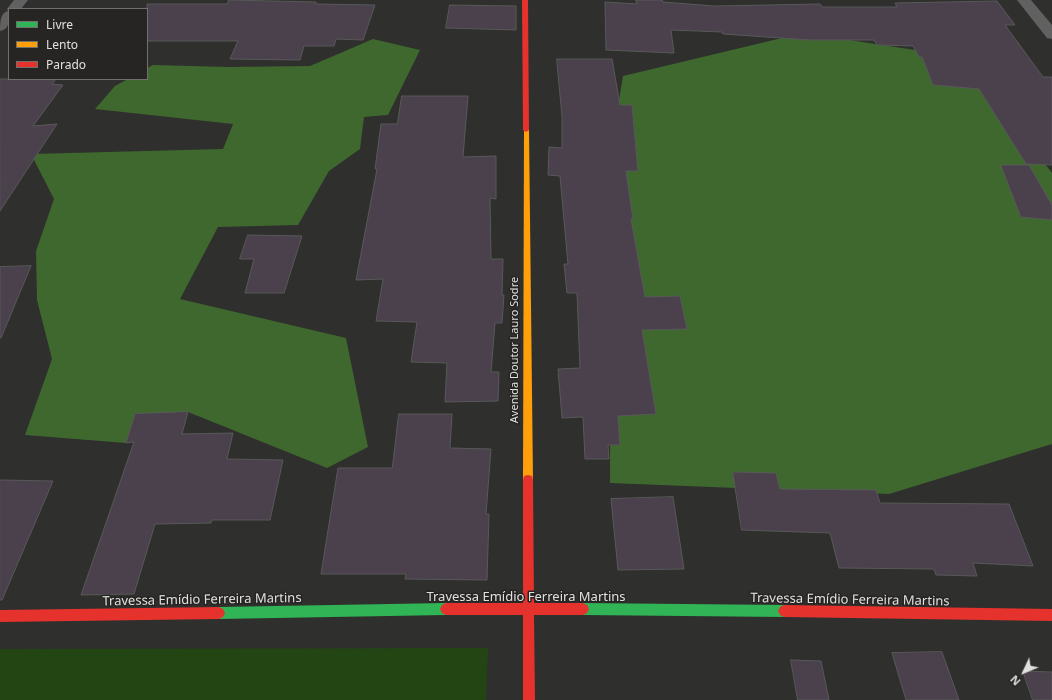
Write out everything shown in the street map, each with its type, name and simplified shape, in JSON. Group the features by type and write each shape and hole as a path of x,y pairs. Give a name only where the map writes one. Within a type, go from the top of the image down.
{"street":[{"path":"15,8 21,0"},
{"name":"Avenida Doutor Lauro Sodre","path":"525,0 529,700"},
{"path":"1024,0 1052,35"},
{"path":"0,27 8,16"},
{"name":"Travessa Emídio Ferreira Martins","path":"0,616 528,608 1052,615"}],"green space":[{"path":"803,33 961,57 1052,173 1052,444 889,494 610,483 611,148 623,76"},
{"path":"373,39 420,50 388,115 364,117 360,149 329,171 298,225 218,227 180,299 346,338 368,447 327,468 188,412 135,414 126,443 25,435 52,359 37,300 36,251 54,199 31,154 223,149 233,124 95,109 115,86 126,80 148,80 148,68 153,65 228,67 310,66"},
{"path":"488,648 486,700 0,700 0,649"}],"building":[{"path":"229,0 375,5 363,40 336,39 334,46 304,46 300,60 230,59 238,41 148,41 147,4 227,4"},
{"path":"636,0 662,0 663,2 714,6 820,4 822,7 897,7 895,3 997,1 1015,25 1005,25 1043,77 1052,77 1052,165 1026,164 979,89 933,85 922,57 919,57 913,46 877,45 874,40 810,40 723,34 722,32 671,30 674,53 606,50 605,2 637,4"},
{"path":"450,5 516,6 516,30 446,28"},
{"path":"557,59 612,59 620,105 632,105 638,171 626,171 633,219 631,219 645,297 680,296 687,329 642,330 656,414 618,416 620,445 608,445 609,459 585,459 583,417 562,418 558,369 580,368 577,293 567,293 564,264 568,264 560,176 548,175 549,147 562,148 562,117"},
{"path":"0,79 55,80 52,84 63,85 33,126 57,124 0,211"},
{"path":"402,96 468,96 463,157 496,156 496,199 490,198 491,259 503,259 502,295 504,295 502,323 495,323 491,372 499,372 498,401 445,402 447,363 411,362 417,322 376,321 383,279 356,280 377,169 375,169 381,124 397,124"},
{"path":"1001,165 1029,165 1052,205 1052,220 1021,217"},
{"path":"248,235 302,236 284,293 245,293 254,259 240,259"},
{"path":"31,266 1,338 0,338 0,267"},
{"path":"188,412 182,434 233,433 227,459 283,460 270,520 212,520 211,523 155,524 134,594 81,595 134,442 126,443 135,414"},
{"path":"399,414 452,414 450,448 491,449 486,514 489,514 487,580 405,579 406,574 321,574 338,468 392,468"},
{"path":"733,472 776,473 780,489 876,490 880,503 1009,504 1033,566 973,563 977,576 936,575 934,569 839,568 830,533 742,530"},
{"path":"0,480 53,481 2,600 0,600"},
{"path":"673,497 684,569 618,570 611,499"},
{"path":"942,652 959,700 906,700 892,653"},
{"path":"791,660 821,661 829,700 798,700"},
{"path":"1023,671 1052,672 1052,700 1033,700"}],"traffic: fast":[{"path":"219,613 446,609"},
{"path":"583,609 784,611"}],"traffic: slow":[{"path":"526,130 528,480"}],"traffic: jam":[{"path":"525,0 526,130"},
{"path":"528,480 529,700"},
{"path":"446,609 583,609"},
{"path":"784,611 1052,615"},
{"path":"0,616 219,613"}]}
